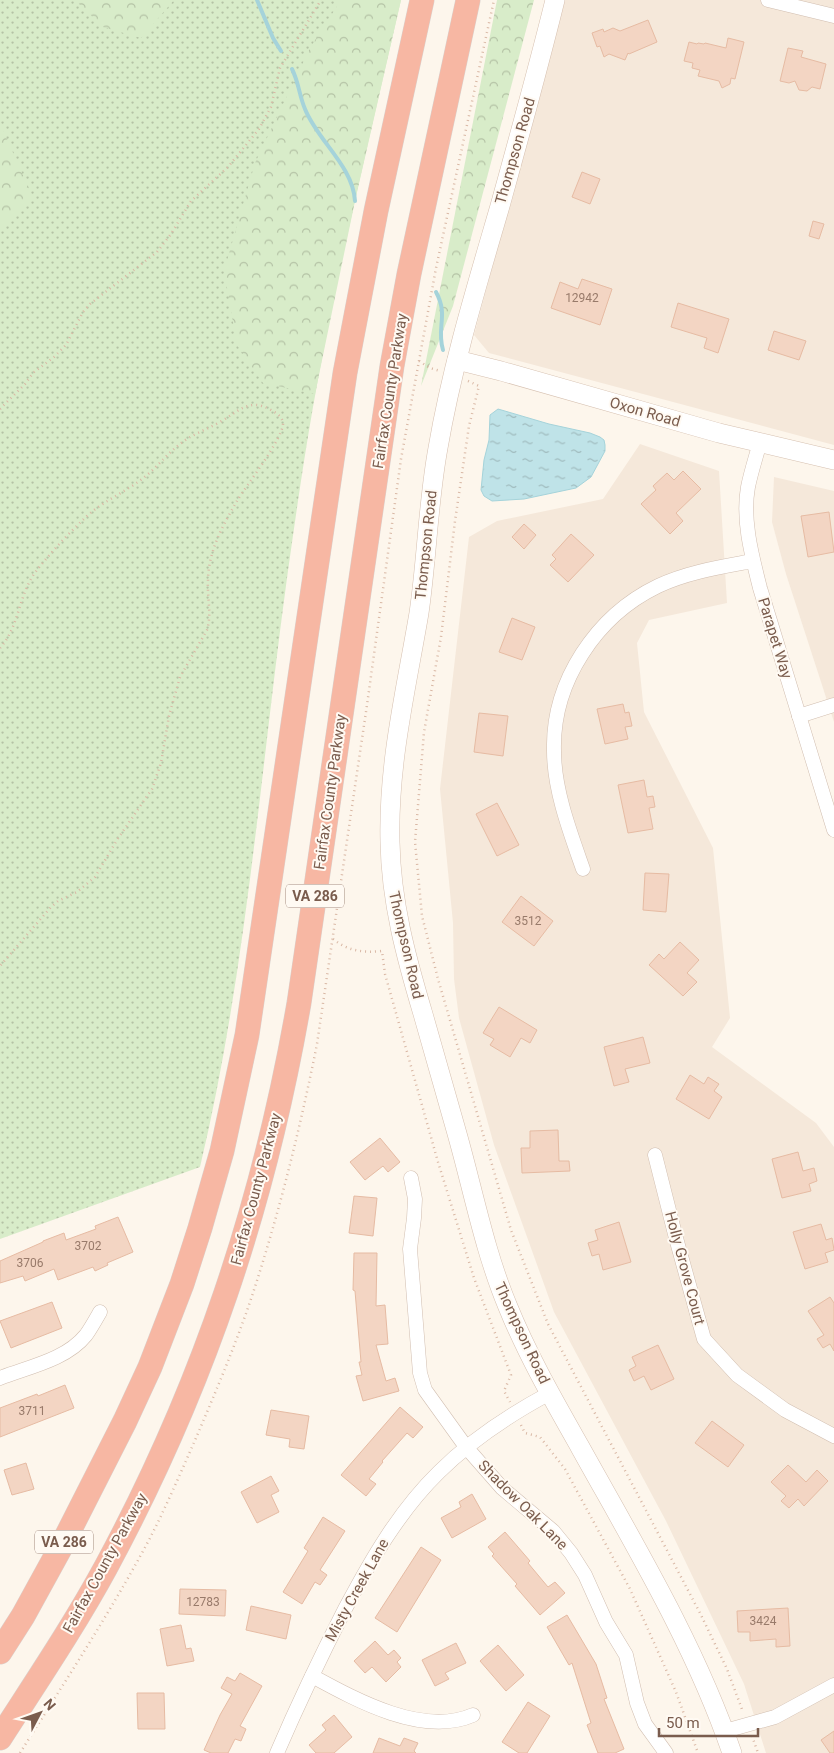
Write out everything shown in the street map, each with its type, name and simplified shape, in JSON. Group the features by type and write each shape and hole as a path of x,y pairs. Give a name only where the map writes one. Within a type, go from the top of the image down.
{"highway":[{"name":"VA 286","path":"1,1649 23,1616 62,1545 150,1367 182,1284 222,1151 247,1035 345,373 376,212 422,0"},
{"name":"Fairfax County Parkway","path":"0,1738 77,1618 105,1569 172,1435 208,1346 231,1282 255,1203 272,1137 299,1003 392,366 409,274 468,0"}],"street":[{"name":"Thompson Road","path":"554,0 518,143 457,360 438,446 421,600 395,746 390,840 392,881 404,947 462,1152 477,1216 507,1305 528,1354 676,1622 700,1672 732,1753"},
{"path":"768,0 834,16"},
{"name":"Oxon Road","path":"457,360 719,433 834,460"},
{"name":"Parapet Way","path":"760,442 748,488 748,523 753,561 834,830"},
{"path":"583,869 568,825 555,769 554,750 555,724 560,703 567,681 576,664 589,643 605,624 623,608 644,594 681,577 713,568 753,561"},
{"path":"799,716 834,705"},
{"name":"Holly Grove Court","path":"655,1156 704,1339 737,1375 785,1410 834,1436"},
{"path":"412,1178 415,1199 410,1249 420,1373 425,1390 466,1447"},
{"path":"0,1378 59,1356 86,1335 100,1312"},
{"name":"Misty Creek Lane","path":"277,1753 312,1676 366,1571 388,1535 413,1500 466,1447 515,1412 550,1393"},
{"name":"Shadow Oak Lane","path":"466,1447 502,1488 553,1531 571,1553 585,1576 606,1622 626,1655 642,1719 666,1753"},
{"path":"312,1676 356,1700 377,1708 430,1722 449,1722 473,1715"},
{"path":"724,1731 775,1717 834,1685"}],"path":[{"path":"0,409 25,384 33,373 66,345 83,312 90,304 157,252 191,202 228,167 259,129 270,107 280,68 321,0"},
{"path":"479,386 469,426 441,637 424,732 415,842 422,916 438,979 511,1230 548,1324 702,1615 727,1669 758,1753"},
{"path":"0,648 12,632 29,580 51,554 91,513 147,476 171,451 189,437 219,423 246,406 262,405 282,418 282,430 268,455 236,502 214,546 208,576 210,622 180,677 169,716 161,763 152,789 117,840 95,877 84,887 50,907 0,966"},
{"path":"333,939 343,947 356,951 382,951"}],"shaded area":[{"path":"564,0 834,0 834,445 489,353 474,335"},
{"path":"640,444 719,471 727,603 649,620 637,643 644,712 713,848 730,1018 712,1047 816,1123 834,1147 834,1753 766,1753 744,1684 666,1521 554,1312 494,1145 459,1018 454,979 453,923 440,789 469,537 497,521 603,499"},
{"path":"774,477 834,491 834,722 786,574 772,522"}],"green space":[{"path":"0,0 401,0 343,254 313,407 302,471 277,652 241,948 216,1094 200,1167 0,1239"},
{"path":"75,0 174,0 141,38 103,27"},
{"path":"341,0 401,0 355,201 315,394 263,383 237,345 224,271 255,163 310,48"},
{"path":"497,0 534,0 453,306 421,386"},
{"path":"0,127 32,196 0,228"}],"water":[{"path":"498,409 600,437 604,440 605,451 591,477 576,488 524,499 492,501 484,496 481,490 484,460 489,440 490,415"}],"building":[{"path":"648,20 657,42 628,53 625,60 609,54 604,57 600,46 597,47 592,33 603,29 604,32 613,28 620,31"},
{"path":"728,38 744,42 735,79 731,78 730,84 722,88 719,81 698,76 700,70 692,68 693,63 684,61 689,42 705,43 726,48"},
{"path":"788,48 803,51 801,57 826,64 820,89 812,87 807,91 799,90 795,81 789,83 780,81"},
{"path":"582,172 600,179 590,204 572,197"},
{"path":"813,221 824,224 819,239 809,236"},
{"path":"582,279 612,289 600,325 551,308 560,282 578,289"},
{"path":"678,303 729,319 718,353 704,348 707,338 671,327"},
{"path":"774,331 806,341 799,360 768,350"},
{"path":"683,471 701,489 676,513 683,521 670,534 641,504 656,490 653,486 667,473 674,480"},
{"path":"829,512 834,552 808,557 801,516"},
{"path":"524,524 536,535 524,549 512,537"},
{"path":"571,534 594,555 568,582 550,565 556,559 552,555"},
{"path":"512,618 535,627 522,660 499,652"},
{"path":"623,704 625,713 629,712 632,726 625,727 628,739 605,744 597,709"},
{"path":"479,713 508,716 503,756 474,752"},
{"path":"644,780 647,797 653,796 655,807 649,808 653,829 628,833 618,785"},
{"path":"497,803 519,845 497,856 476,814"},
{"path":"645,873 669,874 666,912 643,910"},
{"path":"521,896 553,921 534,946 502,922"},
{"path":"680,942 699,960 687,973 697,982 683,996 649,965 659,954 664,959"},
{"path":"499,1007 537,1030 530,1043 521,1038 510,1057 490,1045 494,1039 483,1033"},
{"path":"643,1037 650,1063 625,1069 629,1082 614,1086 604,1047"},
{"path":"690,1075 704,1084 708,1077 719,1084 714,1091 722,1097 709,1119 676,1099"},
{"path":"558,1130 559,1161 569,1161 570,1171 522,1173 521,1148 530,1148 530,1131"},
{"path":"380,1138 400,1162 388,1172 383,1166 365,1180 350,1162"},
{"path":"798,1152 803,1171 814,1168 817,1181 809,1184 811,1191 782,1198 772,1159"},
{"path":"354,1196 377,1198 373,1236 349,1233"},
{"path":"118,1217 133,1252 107,1263 108,1265 95,1271 93,1267 58,1280 54,1269 25,1281 23,1276 0,1283 0,1261 64,1233 66,1240 96,1229 95,1226"},
{"path":"619,1222 631,1262 603,1270 599,1254 592,1256 588,1243 598,1240 595,1230"},
{"path":"821,1224 826,1240 832,1238 834,1250 825,1253 828,1262 805,1269 793,1232"},
{"path":"354,1253 377,1253 376,1306 385,1305 388,1344 376,1345 386,1381 395,1378 399,1391 363,1401 356,1376 362,1375 359,1362 361,1362 355,1291 353,1290"},
{"path":"830,1297 834,1303 834,1351 830,1344 823,1348 817,1339 824,1335 808,1311"},
{"path":"52,1302 62,1328 11,1348 0,1321"},
{"path":"658,1345 674,1379 651,1390 644,1376 634,1381 629,1370 636,1366 632,1357"},
{"path":"65,1385 74,1408 0,1437 0,1408"},
{"path":"400,1407 423,1427 413,1438 407,1433 382,1461 369,1479 376,1484 366,1496 341,1475"},
{"path":"271,1410 309,1416 304,1449 289,1447 290,1439 266,1435"},
{"path":"712,1421 744,1445 728,1467 695,1443"},
{"path":"26,1463 34,1489 12,1495 4,1470"},
{"path":"788,1465 806,1482 817,1470 828,1481 804,1506 798,1499 789,1508 781,1501 786,1496 771,1482"},
{"path":"271,1476 279,1491 271,1495 279,1512 257,1523 241,1492"},
{"path":"472,1494 486,1519 452,1538 441,1518 461,1507 459,1502"},
{"path":"323,1517 345,1531 320,1570 327,1575 320,1585 315,1582 302,1604 283,1592 308,1551 304,1548"},
{"path":"505,1532 530,1561 528,1563 548,1587 555,1582 565,1593 540,1615 515,1586 517,1584 492,1556 494,1554 488,1547"},
{"path":"421,1547 441,1560 397,1632 375,1618"},
{"path":"180,1589 226,1590 225,1616 179,1614"},
{"path":"251,1606 291,1615 286,1639 246,1630"},
{"path":"788,1608 790,1646 776,1647 776,1639 750,1641 750,1632 738,1632 737,1611"},
{"path":"567,1615 596,1664 607,1698 604,1699 624,1749 615,1753 598,1753 587,1725 591,1723 572,1663 569,1665 547,1627"},
{"path":"181,1625 186,1649 191,1648 194,1661 167,1666 160,1629"},
{"path":"375,1641 388,1655 394,1650 401,1658 397,1662 401,1667 386,1682 372,1667 365,1673 354,1661"},
{"path":"456,1643 466,1663 445,1673 449,1679 435,1686 422,1660"},
{"path":"498,1645 524,1675 506,1691 480,1661"},
{"path":"240,1673 262,1686 240,1726 246,1729 241,1741 235,1739 228,1753 211,1753 204,1750 232,1694 221,1688 227,1677 235,1681"},
{"path":"137,1693 164,1693 165,1729 138,1729"},
{"path":"528,1702 550,1716 527,1753 519,1753 502,1742"},
{"path":"334,1715 352,1737 334,1753 316,1753 309,1745 326,1730 322,1725"},
{"path":"834,1731 834,1753 830,1753 821,1740"},
{"path":"379,1738 400,1746 404,1738 418,1743 414,1751 416,1753 373,1753"}],"waterway":[{"path":"257,0 273,38 281,51"},
{"path":"292,69 305,109 348,176 353,188 355,201"},
{"path":"436,292 442,308 441,342 443,350"}]}
